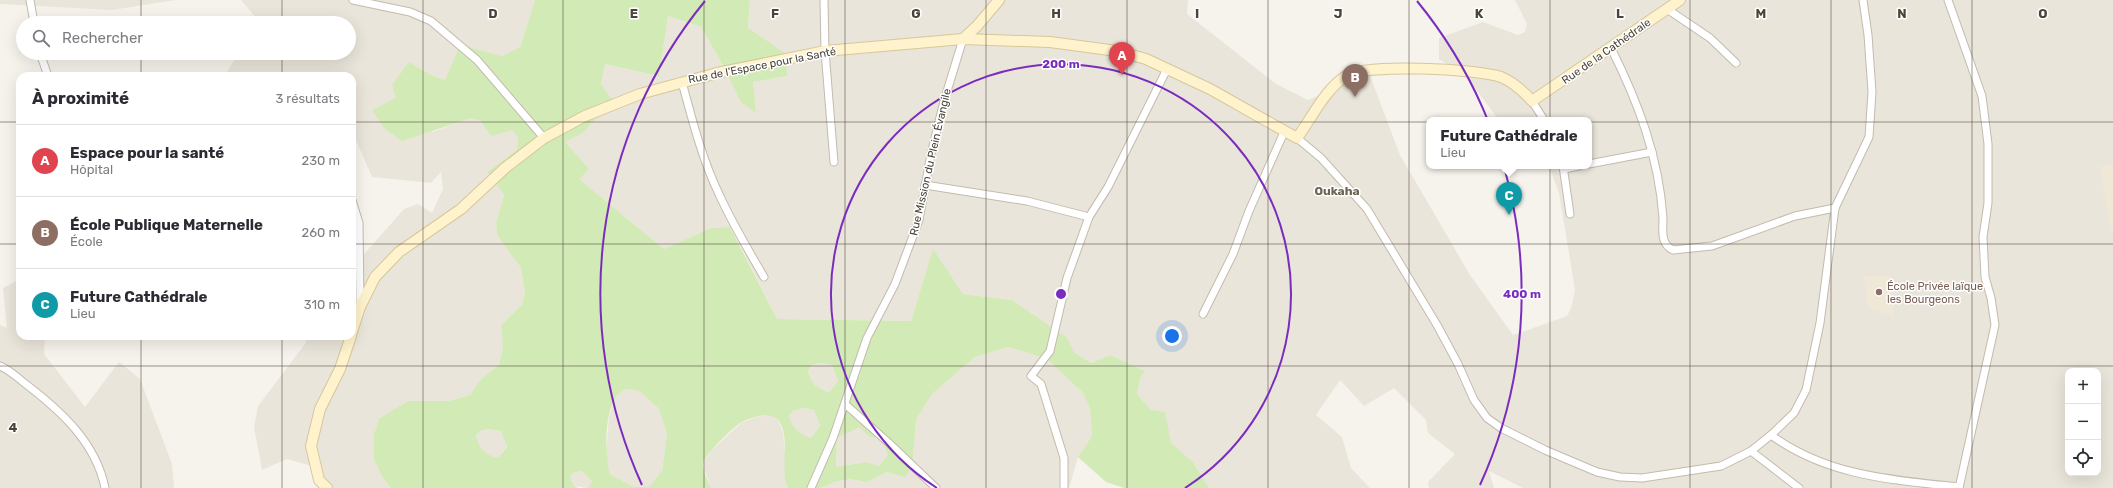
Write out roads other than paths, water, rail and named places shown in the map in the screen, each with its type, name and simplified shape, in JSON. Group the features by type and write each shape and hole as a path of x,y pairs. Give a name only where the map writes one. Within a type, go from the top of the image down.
{"street":[{"path":"30,0 33,16"},
{"path":"353,0 410,12 431,21 477,60 544,138"},
{"path":"824,0 825,51 834,162"},
{"name":"Rue Mission du Plein Évangile","path":"811,488 833,438 867,338 904,264 919,220 925,185 944,101 963,39 977,26 999,0"},
{"name":"Rue de la Cathédrale","path":"1532,101 1680,0"},
{"path":"1542,117 1532,101 1522,90 1501,78 1465,71 1394,69 1365,71 1348,74 1336,84 1298,138 1321,158 1367,209 1437,325 1458,364 1474,400 1486,418 1501,428 1544,450 1597,472 1632,479 1721,466 1751,450 1771,435 1794,413 1806,390 1820,322 1835,208 1870,137 1872,92 1868,35 1862,0"},
{"path":"1771,435 1801,455 1858,473 1888,480 1959,488 1995,325 1991,298 1985,276 1983,237 1988,203 1988,144 1982,96 1948,0"},
{"path":"1667,9 1710,38 1736,63"},
{"name":"Rue de l'Espace pour la Santé","path":"356,320 360,307 375,277 399,252 461,209 505,168 544,138 585,116 640,94 682,82 825,51 963,39 1050,42 1117,51 1146,59 1210,89 1298,138"},
{"path":"1611,48 1634,96 1652,152 1661,195 1664,241 1669,248 1674,250 1717,245 1795,216 1835,208"},
{"path":"42,60 47,72"},
{"path":"1064,488 1064,458 1041,384 1031,376 1050,351 1067,278 1089,217 1108,187 1167,69"},
{"path":"682,82 694,126 718,193 742,240 764,277"},
{"path":"1203,314 1233,254 1249,211 1285,130"},
{"path":"1592,163 1652,152"},
{"path":"1563,169 1570,214"},
{"path":"925,185 1027,201 1089,217"},
{"path":"356,213 359,223 360,307"},
{"path":"326,488 319,480 311,446 320,409 340,369 350,340"},
{"path":"0,366 50,403 72,424 90,448 102,473 105,488"},
{"path":"844,404 890,444 936,488"},
{"path":"1751,450 1799,488"}],"place":[{"name":"Espace pour la santé","path":"1122,75"},
{"name":"École Publique Maternelle","path":"1355,97"},
{"name":"Future Cathédrale","path":"1509,215"},
{"name":"École Privée laïque les Bourgeons","path":"1879,292"}],"district":[{"name":"Oukaha","path":"1337,191"}]}
